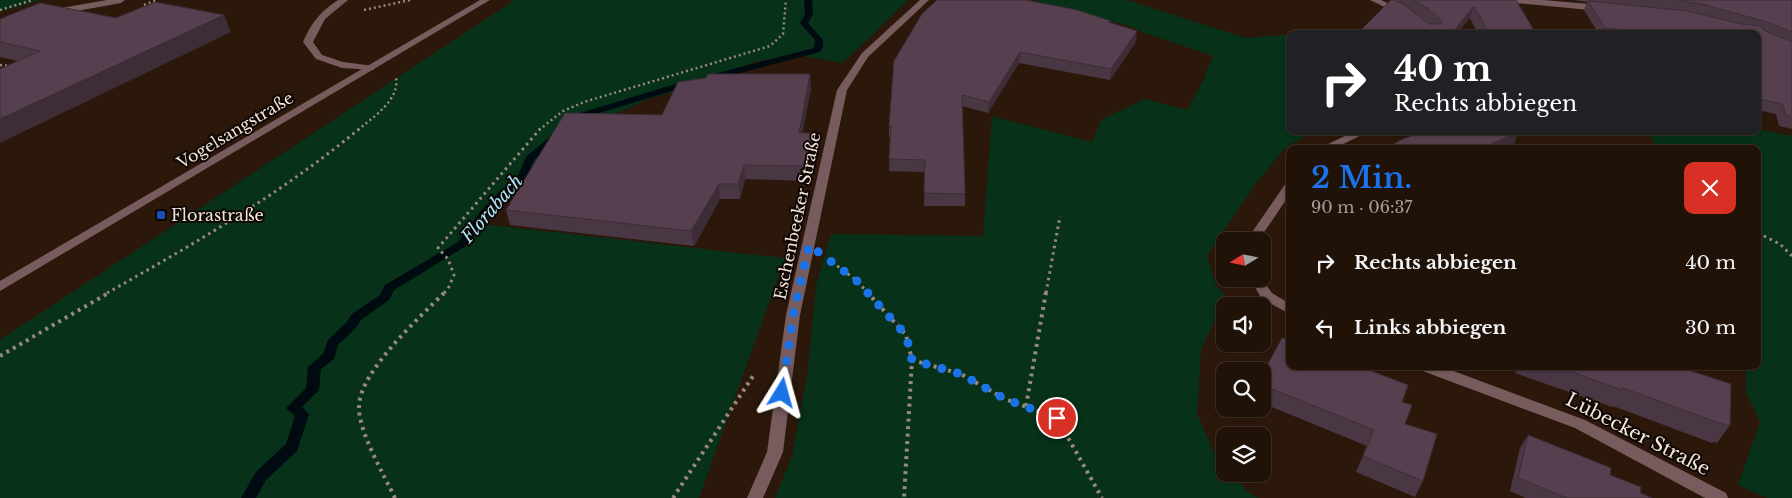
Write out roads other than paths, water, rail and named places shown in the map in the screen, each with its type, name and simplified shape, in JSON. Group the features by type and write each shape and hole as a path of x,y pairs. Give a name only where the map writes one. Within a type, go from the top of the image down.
{"street":[{"path":"46,14 122,0"},
{"path":"344,0 324,13 314,25 308,42 319,57 342,65 371,68"},
{"name":"Vogelsangstraße","path":"0,287 486,0"},
{"name":"Eschenbeeker Straße","path":"755,498 774,452 793,316 842,90 865,54 925,0"},
{"path":"1374,0 1411,18"},
{"path":"1516,0 1614,9"},
{"path":"1332,145 1356,135"},
{"path":"1258,232 1286,191"},
{"path":"1262,288 1267,296 1286,308"},
{"name":"Lübecker Straße","path":"1436,370 1580,424 1720,498"}],"waterway":[{"name":"Florabach","path":"709,78 817,50 819,40 804,23 809,14 808,0"},
{"name":"Florabach","path":"573,118 689,83"},
{"name":"Florabach","path":"248,498 261,476 292,447 302,414 293,408 312,390 315,367 329,356 332,343 351,326 356,317 385,297 389,288 462,244 483,215 503,194 520,182 530,159 555,137"}],"place":[{"name":"Florastraße","path":"161,215"}]}
